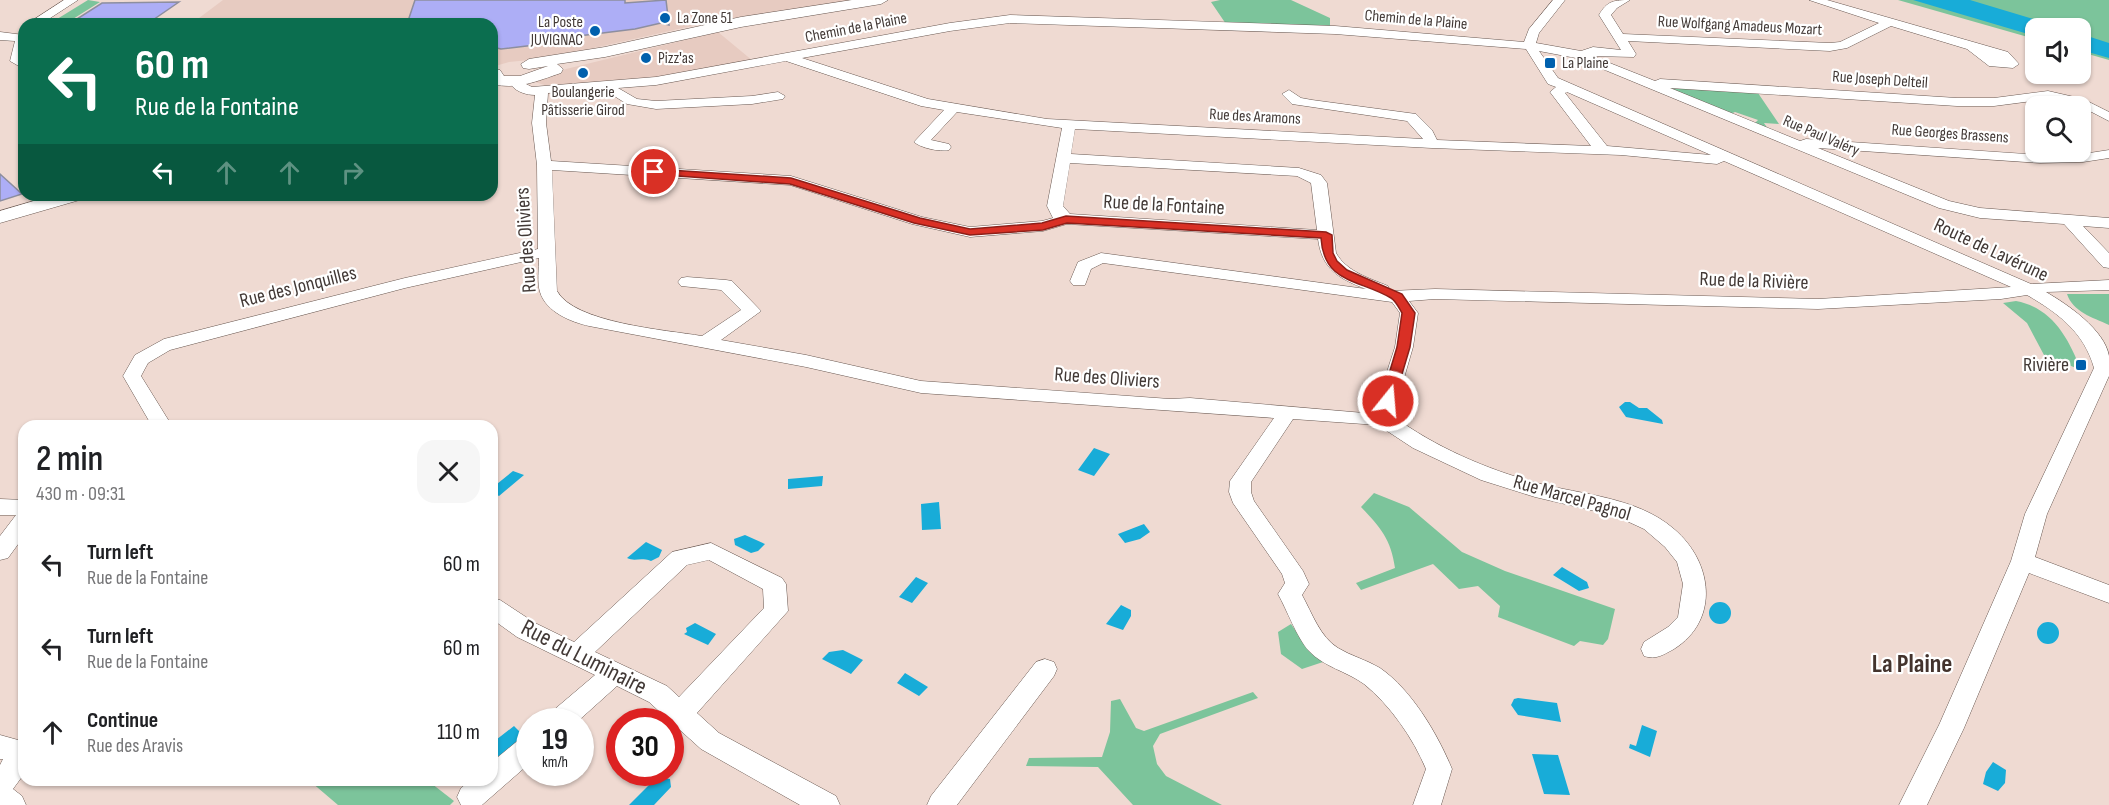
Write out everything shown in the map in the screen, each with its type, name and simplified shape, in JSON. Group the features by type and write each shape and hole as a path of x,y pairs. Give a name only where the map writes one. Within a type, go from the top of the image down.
{"main road":[{"path":"500,79 537,76 605,52 741,22 881,0"},
{"path":"500,79 510,66 537,76"},
{"path":"0,217 55,201"}],"street":[{"path":"43,18 72,0"},
{"path":"1529,47 1533,32 1559,0"},
{"path":"1580,55 1593,51 1630,54 1605,15 1614,4 1624,0"},
{"path":"1815,0 1971,46"},
{"name":"Chemin de la Plaine","path":"537,76 607,86 694,75 950,27 1010,19 1335,30 1529,47"},
{"name":"Rue Wolfgang Amadeus Mozart","path":"1620,37 1830,47 1843,45 1890,22"},
{"name":"Rue Paul Valéry","path":"1529,47 1562,50 1580,55 1944,205 1980,213 2109,223"},
{"name":"Route de Lavérune","path":"1529,47 1553,81 2029,290 2077,323 2100,354 2103,368 2036,514 2022,561 1951,728 1915,804"},
{"name":"Rue des Aramons","path":"788,57 912,99 953,108 1069,125 1728,159"},
{"name":"Rue des Oliviers","path":"537,76 544,165 548,291 552,300 573,315 589,321 806,361 921,387 1364,419 1382,418"},
{"name":"Rue Joseph Delteil","path":"1645,82 1958,102 1994,102 2048,95 2078,102 2109,117"},
{"path":"607,86 620,97 648,105 665,106 707,100 753,101 778,96"},
{"path":"1566,87 1557,93 1603,151"},
{"path":"1289,94 1297,101 1312,104 1411,117 1427,133 1432,144"},
{"path":"944,147 921,142 953,108"},
{"path":"1066,219 1059,215 1055,206 1069,125"},
{"name":"Rue Georges Brassens","path":"1788,142 2040,159 2083,158 2109,154"},
{"name":"Rue de la Fontaine","path":"1063,158 1309,174 1319,183 1328,253 1332,263 1343,273 1397,297"},
{"name":"Rue de la Fontaine","path":"544,165 791,181 918,221 970,232 1043,226 1066,219 1326,235"},
{"path":"2069,220 2109,263"},
{"name":"Rue des Jonquilles","path":"158,420 132,376 141,358 170,343 483,264 546,252"},
{"name":"Rue de la Rivière","path":"1079,281 1084,266 1101,258 1397,297 1435,294 1818,304 2001,294 2046,286 2109,285"},
{"path":"687,282 726,285 752,311 704,343"},
{"path":"1382,418 1404,347 1409,313 1397,297"},
{"path":"2077,323 2109,335"},
{"path":"1288,412 1241,481 1240,492 1244,503 1292,571 1297,584 1290,594 1314,642 1328,654 1372,676 1400,704 1430,745 1439,769 1426,805"},
{"name":"Rue Marcel Pagnol","path":"1382,418 1397,431 1437,452 1494,475 1550,493 1629,513 1660,530 1684,555 1694,572 1695,588 1688,621 1672,638 1653,649"},
{"path":"0,507 18,508"},
{"path":"0,552 18,528"},
{"path":"577,654 680,558 711,551 774,584 776,611 684,709"},
{"path":"2022,561 2109,594"},
{"name":"Rue du Luminaire","path":"498,611 526,630 658,694 674,708"},
{"path":"941,805 1045,669"},
{"path":"574,708 615,672"},
{"name":"Rue du Luminaire","path":"684,717 710,741 826,805"},
{"path":"0,784 12,771 16,762 16,754 12,746"},
{"path":"498,773 516,758"},
{"path":"0,796 12,805"}],"shaded area":[{"path":"223,0 855,0 714,21 549,58 498,65 498,18 199,18"},
{"path":"718,32 753,61 665,76 603,83 551,87 535,82 566,69"}],"green space":[{"path":"88,0 100,2 75,18 59,18"},
{"path":"1291,0 1330,18 1330,29 1226,24 1211,2"},
{"path":"1898,0 2109,0 2109,60 2091,55 2091,18 2025,18 2025,36"},
{"path":"1659,86 1758,93 1779,124 1764,123 1768,129 1754,124 1758,120 1735,112 1730,114"},
{"path":"2067,294 2109,294 2109,325 2078,310"},
{"path":"2016,301 2040,310 2049,317 2064,336 2081,370 2044,355 2027,323 2003,303"},
{"path":"1374,493 1409,507 1462,552 1505,571 1615,609 1608,639 1603,645 1580,641 1574,646 1498,617 1500,606 1478,586 1459,589 1433,564 1361,590 1356,583 1395,568 1391,549 1384,534 1361,507"},
{"path":"1291,624 1302,640 1323,662 1302,669 1281,654 1278,632"},
{"path":"1253,692 1258,698 1160,734 1153,746 1157,764 1166,776 1222,805 1133,805 1098,767 1026,766 1029,758 1102,757 1110,732 1111,701 1120,699 1136,728 1144,731"},
{"path":"316,786 435,786 454,801 450,805 338,805"}],"water":[{"path":"1913,0 1970,0 2030,18 2025,18 2025,33"},
{"path":"2091,37 2109,43 2109,58 2091,53"},
{"path":"1625,402 1630,402 1639,408 1647,408 1662,420 1663,424 1626,417 1619,407"},
{"path":"1094,448 1110,454 1094,476 1078,470"},
{"path":"513,471 524,475 499,496 498,483"},
{"path":"823,476 822,486 788,489 788,479"},
{"path":"939,502 941,529 922,530 921,504"},
{"path":"1144,524 1150,532 1140,539 1125,543 1118,534"},
{"path":"745,535 765,544 758,551 751,553 735,545 734,539"},
{"path":"646,542 662,550 659,557 651,561 627,558"},
{"path":"1562,567 1587,582 1589,588 1579,591 1553,575"},
{"path":"916,577 928,583 912,603 899,597"},
{"path":"1720,602 1728,605 1731,613 1728,621 1720,624 1712,621 1709,613 1712,605"},
{"path":"1121,605 1131,610 1131,616 1123,630 1106,624"},
{"path":"2048,622 2056,625 2059,633 2056,641 2048,644 2040,641 2037,633 2040,625"},
{"path":"695,623 716,634 708,645 684,634 687,632 686,628"},
{"path":"843,650 863,660 851,674 822,659 829,652"},
{"path":"905,673 928,687 919,696 897,683"},
{"path":"1514,699 1557,703 1561,722 1518,715 1511,705"},
{"path":"1642,725 1657,731 1650,757 1629,748 1630,744 1636,746"},
{"path":"514,726 516,744 498,757 498,738"},
{"path":"1532,754 1558,755 1570,795 1544,794"},
{"path":"1993,762 2006,770 2005,783 1998,791 1983,784 1986,772"},
{"path":"648,786 671,786 654,805 629,805"}],"building":[{"path":"415,0 625,0 625,3 666,0 669,25 661,23 501,49 498,48 498,18 409,18"},
{"path":"179,2 156,18 78,18 102,3"},
{"path":"0,174 18,190 18,195 0,201"}],"place":[{"name":"La Zone 51","path":"665,18"},
{"name":"La Poste JUVIGNAC","path":"595,31"},
{"name":"Pizz'as","path":"646,58"},
{"name":"La Plaine","path":"1550,63"},
{"name":"Boulangerie Pâtisserie Girod","path":"583,73"},
{"name":"Rivière","path":"2081,365"}],"district":[{"name":"La Plaine","path":"1912,664"}],"route":[{"path":"654,172 791,181 918,221 970,232 1043,226 1056,224 1066,219 1326,235 1328,253 1332,263 1343,273 1397,297 1409,313 1404,347 1388,401"}]}
